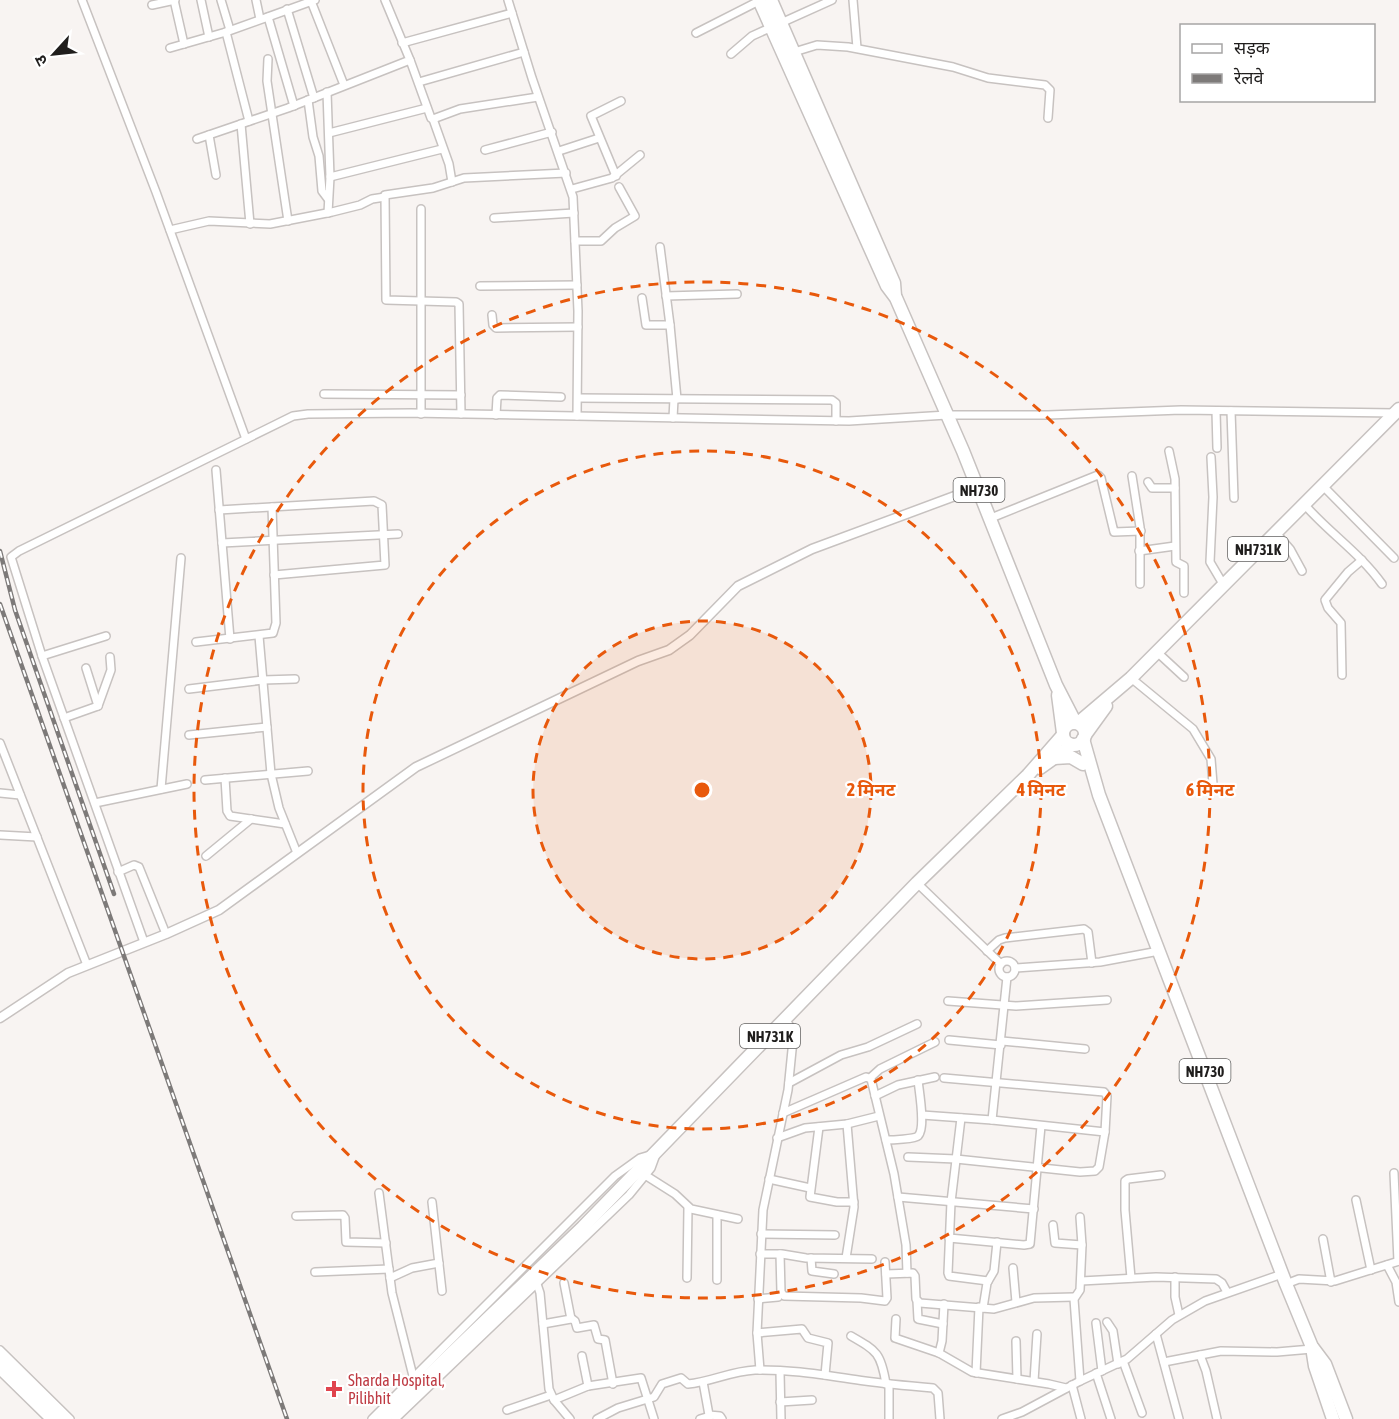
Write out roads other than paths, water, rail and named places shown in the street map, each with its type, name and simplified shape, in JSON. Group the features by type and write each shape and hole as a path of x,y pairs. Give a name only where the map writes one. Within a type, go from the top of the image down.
{"highway":[{"name":"NH730","path":"759,0 794,52 894,283 896,298 982,495 1056,685 1073,739 1099,795"},
{"name":"NH730","path":"771,0 776,26 886,286 896,298"},
{"name":"NH731K","path":"1076,723 1131,678 1222,584 1397,411"},
{"name":"NH730","path":"1056,685 1076,723 1084,730 1073,739"},
{"name":"NH731K","path":"1028,775 1054,758 1118,690"},
{"path":"1073,739 1067,725 1076,723"},
{"name":"NH730","path":"1073,739 1099,795 1312,1348 1315,1366 1334,1419"},
{"name":"NH731K","path":"383,1419 511,1297 655,1154 917,884 1028,775 1073,739"},
{"path":"1054,758 1071,758 1083,764"},
{"name":"NH730","path":"1312,1348 1325,1364 1346,1419"},
{"path":"0,1360 60,1419"}],"street":[{"path":"82,0 170,230 246,439"},
{"path":"152,5 175,0 184,44"},
{"path":"201,0 208,37"},
{"path":"221,0 249,122"},
{"path":"256,0 260,19"},
{"path":"385,0 419,82 431,118 434,119 449,164 452,182"},
{"path":"508,0 538,97 572,189 578,327 577,416"},
{"path":"696,33 759,0"},
{"path":"731,54 752,36 832,0"},
{"path":"853,0 857,48"},
{"path":"170,48 228,31 301,2 313,1 344,85"},
{"path":"287,9 311,99 313,137 319,156 322,191 328,199"},
{"path":"402,43 512,13"},
{"path":"268,16 294,106"},
{"path":"794,52 818,45 857,48 953,68 988,78 1045,85 1050,90 1048,117"},
{"path":"419,82 524,52"},
{"path":"268,59 267,81 288,221"},
{"path":"197,139 294,106 410,60"},
{"path":"327,92 330,177 328,213"},
{"path":"434,119 460,109 538,97"},
{"path":"616,176 591,116 621,101"},
{"path":"329,133 427,108"},
{"path":"241,124 250,224"},
{"path":"485,150 552,132"},
{"path":"209,135 216,175"},
{"path":"559,151 599,138"},
{"path":"330,177 442,148"},
{"path":"572,189 606,181 616,176 640,155"},
{"path":"170,230 209,221 250,224 288,221 360,205 372,199 385,197 387,194 433,188 464,178 566,173"},
{"path":"575,241 601,241 616,227 635,216 619,187"},
{"path":"385,197 386,298 388,301 456,302 459,304 461,414"},
{"path":"421,210 421,414"},
{"path":"494,218 574,213"},
{"path":"660,247 670,325 675,399 673,418"},
{"path":"480,286 577,285"},
{"path":"666,296 737,294"},
{"path":"642,298 646,326 670,325"},
{"path":"492,315 493,325 496,328 578,327"},
{"path":"324,394 461,395"},
{"path":"496,415 497,398 500,395 561,397"},
{"path":"578,398 832,400 836,404 836,421"},
{"path":"1215,411 1217,448"},
{"path":"1231,411 1234,498"},
{"path":"144,942 42,656 11,560 12,555 299,414 461,414 836,421 947,415 1397,411"},
{"path":"1169,451 1175,475 1176,563 1184,566 1184,593"},
{"path":"1211,457 1213,497 1210,562 1222,584"},
{"path":"216,470 230,639"},
{"path":"954,496 966,486 973,475"},
{"path":"991,518 1098,475 1107,496 1114,532 1141,531"},
{"path":"1132,476 1141,531 1140,584"},
{"path":"1148,482 1152,488 1175,488"},
{"path":"1322,485 1394,558"},
{"path":"0,1018 68,973 219,910 416,767 638,661 669,650 690,635 738,586 812,549 954,496 971,490 982,495"},
{"path":"219,510 379,502 382,505 386,562 383,567 274,574"},
{"path":"1304,504 1320,522 1362,560 1382,584"},
{"path":"196,642 259,636 273,633 275,630 272,507"},
{"path":"1276,533 1290,549 1302,571"},
{"path":"222,543 398,534"},
{"path":"1139,551 1175,546"},
{"path":"161,789 181,558"},
{"path":"1342,675 1341,623 1328,608 1325,600 1348,572 1362,560"},
{"path":"42,656 106,636"},
{"path":"259,636 271,774 277,800 297,853"},
{"path":"1157,652 1184,677"},
{"path":"98,706 111,670 110,657"},
{"path":"86,669 98,706"},
{"path":"1131,678 1193,729 1211,759 1213,784"},
{"path":"189,689 263,680 295,679"},
{"path":"64,718 98,706"},
{"path":"189,735 267,727"},
{"path":"1,747 87,965"},
{"path":"205,780 308,771"},
{"path":"225,778 228,815 285,824"},
{"path":"95,803 187,784"},
{"path":"0,794 20,795"},
{"path":"206,856 251,819"},
{"path":"0,835 37,837"},
{"path":"118,872 134,865 139,867 166,934"},
{"path":"917,884 1001,964"},
{"path":"987,951 999,940 1005,938 1084,928 1088,932 1092,963"},
{"path":"1015,968 1092,963 1159,951"},
{"path":"1007,977 1001,974 999,969 1001,964 1008,961 1015,968"},
{"path":"1007,977 1012,975 1015,968"},
{"path":"992,1120 1007,977"},
{"path":"948,1001 1016,1006 1107,1000"},
{"path":"760,1370 757,1333 761,1234 764,1202 789,1083 793,1040 792,1031 786,1019"},
{"path":"789,1083 841,1055 867,1047 917,1024"},
{"path":"949,1040 1085,1048"},
{"path":"783,1113 866,1077 870,1078 880,1069 935,1042"},
{"path":"875,1096 894,1087 935,1077"},
{"path":"870,1078 894,1174 906,1245 907,1273"},
{"path":"908,1157 956,1159 1080,1172 1098,1170 1105,1132 1107,1096 1104,1092 944,1078"},
{"path":"886,1140 918,1136 922,1115 918,1080"},
{"path":"922,1115 1105,1132"},
{"path":"777,1138 805,1128 847,1124 879,1116"},
{"path":"961,1118 951,1202 948,1275 988,1281"},
{"path":"846,1258 854,1202 847,1124"},
{"path":"949,1238 1030,1244 1041,1126"},
{"path":"819,1127 810,1188 811,1198 854,1202"},
{"path":"395,1419 629,1195 651,1168 655,1154"},
{"path":"372,1419 615,1176 640,1158 655,1154"},
{"path":"1002,1419 1022,1413 1120,1362 1179,1315 1205,1300 1227,1292 1284,1279 1331,1282 1398,1261 1394,1173"},
{"path":"645,1175 675,1194 688,1208 738,1219"},
{"path":"1131,1278 1125,1181 1161,1175"},
{"path":"769,1179 810,1188"},
{"path":"379,1193 394,1301 413,1376"},
{"path":"898,1197 1034,1209"},
{"path":"1356,1200 1371,1270"},
{"path":"432,1202 442,1291"},
{"path":"687,1278 688,1208"},
{"path":"296,1216 343,1215 346,1242 386,1243"},
{"path":"717,1215 717,1280"},
{"path":"917,1301 997,1308 1039,1297 1074,1297 1080,1293 1081,1281 1080,1217"},
{"path":"1053,1225 1055,1243 1082,1245"},
{"path":"761,1234 835,1235"},
{"path":"1323,1239 1331,1282"},
{"path":"976,1373 981,1307 988,1281 994,1271 997,1242"},
{"path":"760,1254 872,1259"},
{"path":"780,1254 781,1292 784,1296 861,1298 885,1301 887,1298 885,1262"},
{"path":"811,1258 812,1270 834,1274"},
{"path":"390,1278 412,1268 439,1263"},
{"path":"1387,1265 1396,1282 1399,1302"},
{"path":"1013,1268 1016,1302"},
{"path":"315,1272 389,1269"},
{"path":"886,1274 913,1273 918,1319 943,1324"},
{"path":"1081,1281 1175,1277 1216,1279 1222,1283 1227,1292"},
{"path":"1175,1277 1175,1297 1179,1315"},
{"path":"564,1282 571,1318 577,1328 594,1325 598,1339 605,1340 613,1384"},
{"path":"537,1284 540,1293 547,1382 552,1397 569,1419"},
{"path":"1074,1297 1080,1381"},
{"path":"758,1299 778,1298"},
{"path":"939,1353 945,1304"},
{"path":"543,1324 571,1318"},
{"path":"896,1319 895,1338 939,1353 976,1373 1069,1387"},
{"path":"1107,1322 1113,1330 1120,1362 1142,1413"},
{"path":"1096,1323 1099,1372 1111,1419"},
{"path":"757,1333 802,1329 808,1338 828,1343 825,1375"},
{"path":"1034,1381 1037,1334"},
{"path":"1156,1334 1179,1419"},
{"path":"851,1335 871,1347 879,1356 887,1384 889,1419"},
{"path":"1016,1341 1017,1379"},
{"path":"1164,1362 1232,1350 1277,1352 1312,1348"},
{"path":"0,1350 70,1419"},
{"path":"1200,1355 1217,1419"},
{"path":"582,1356 588,1386"},
{"path":"597,1419 648,1399 656,1395 662,1384 681,1378 688,1384 703,1382 734,1372 760,1370 825,1375 936,1389 940,1419"},
{"path":"0,1371 49,1419"},
{"path":"780,1372 781,1419"},
{"path":"507,1410 588,1386 641,1378 654,1419"},
{"path":"703,1382 710,1416"},
{"path":"1069,1387 1081,1419"},
{"path":"780,1402 812,1400"},
{"path":"700,1419 710,1416 720,1416 722,1419"}],"railway":[{"path":"0,551 15,610 114,894"},
{"path":"0,604 287,1419"}],"place":[{"name":"Sharda Hospital, Pilibhit","path":"334,1389"}]}
